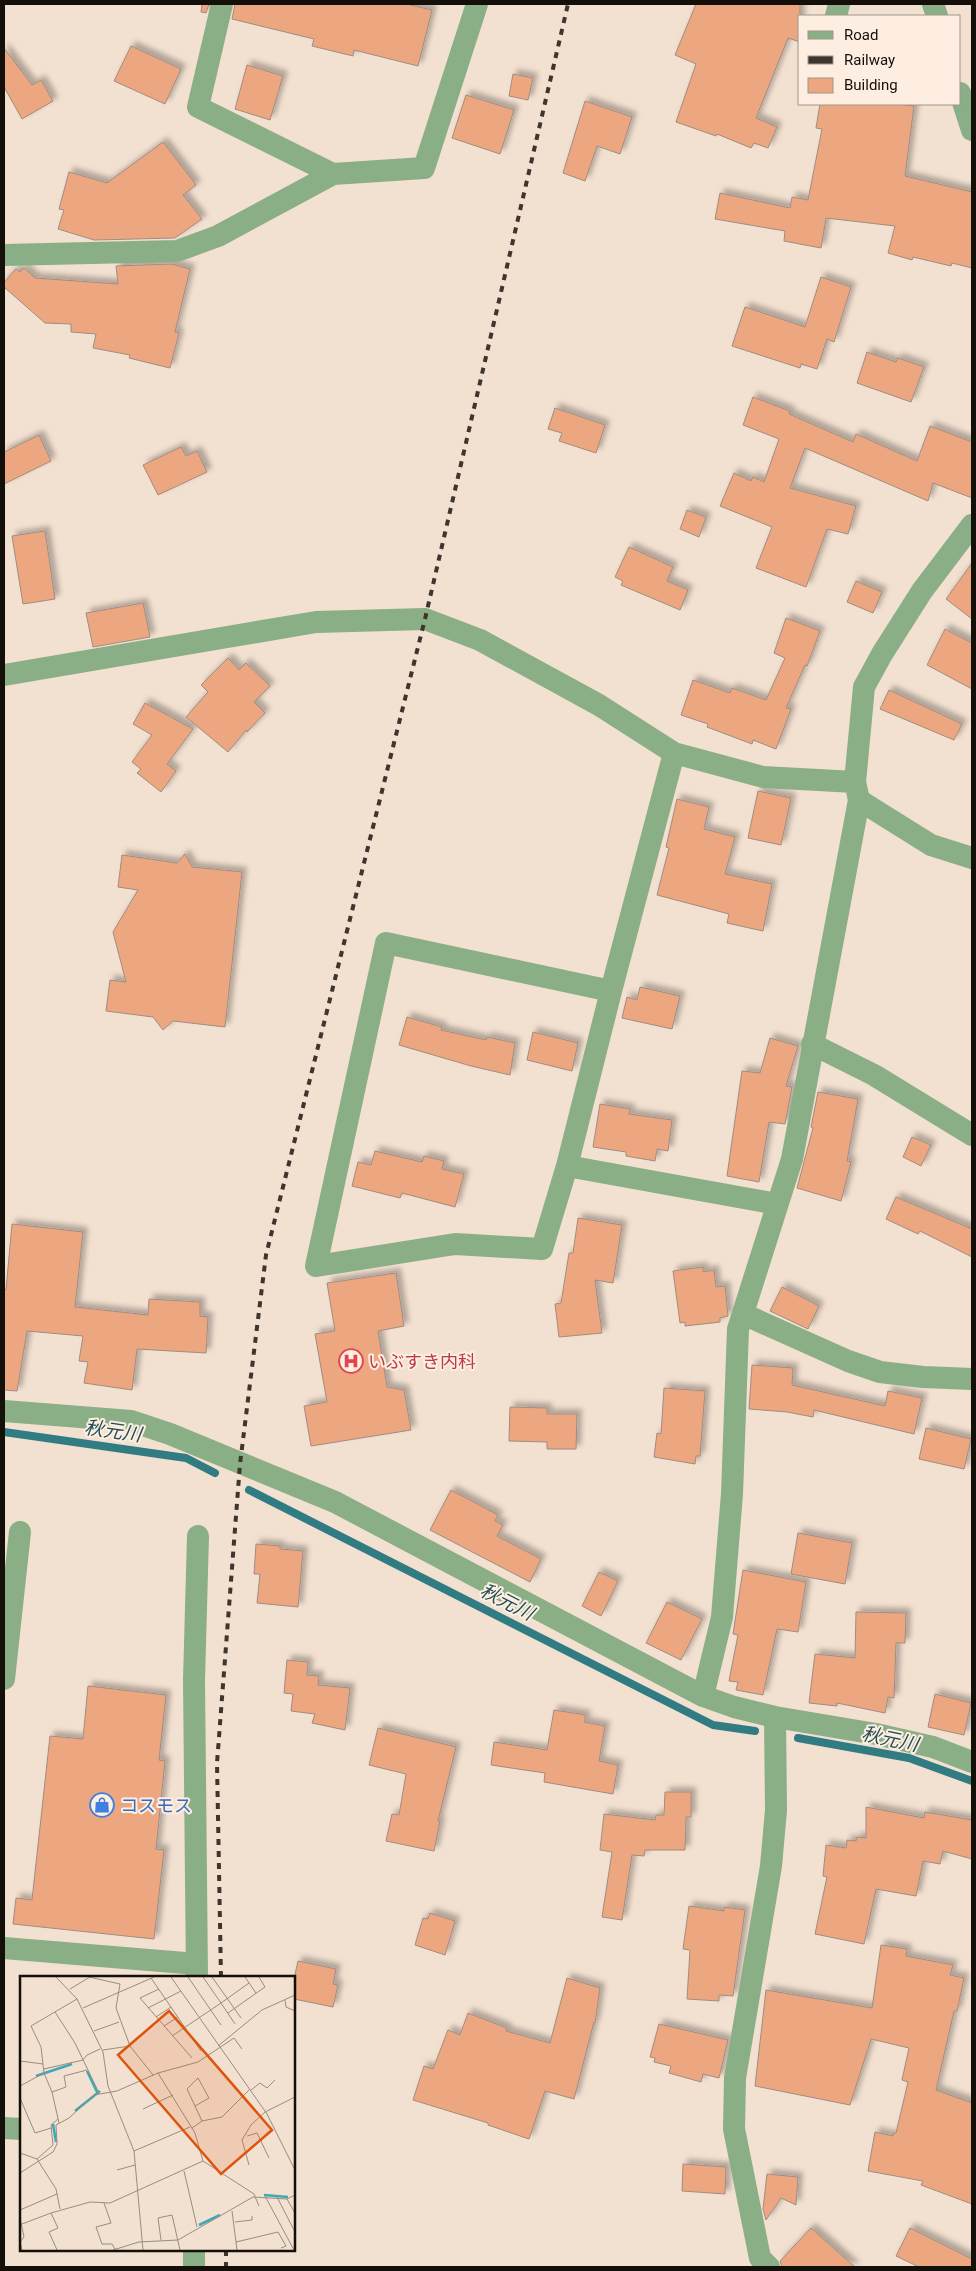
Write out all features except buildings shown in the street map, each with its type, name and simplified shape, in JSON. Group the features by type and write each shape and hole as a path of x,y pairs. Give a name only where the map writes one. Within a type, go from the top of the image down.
{"street":[{"path":"222,4 198,107 332,174"},
{"path":"4,255 177,251 218,236 332,174 424,168 477,4"},
{"path":"961,96 972,130"},
{"path":"703,1696 722,1617 732,1494 738,1329 792,1159 857,791 864,687 882,654 922,591 972,525"},
{"path":"4,675 316,622 425,619 480,640 600,705 674,753 763,777 857,791 931,845 972,858"},
{"path":"611,990 386,942 316,1266 455,1244 542,1249 567,1166 611,990 674,753"},
{"path":"812,1044 874,1076 972,1135"},
{"path":"567,1166 777,1204"},
{"path":"743,1314 848,1361 880,1372 923,1377 972,1379"},
{"path":"4,1411 131,1422 170,1434 335,1502 703,1696 734,1707 775,1717 876,1734 933,1747 972,1762"},
{"path":"4,1679 20,1532"},
{"path":"4,1948 197,1971 194,1680 198,1536"},
{"path":"761,2264 734,2129 735,2086 771,1866 776,1810 775,1717"},
{"path":"4,2128 20,2130"},
{"path":"194,2251 194,2267"}],"waterway":[{"name":"秋元川","path":"4,1432 186,1458 215,1473"},
{"name":"秋元川","path":"249,1490 713,1725 755,1731"},
{"name":"秋元川","path":"798,1738 909,1758 972,1781"}],"railway":[{"path":"221,1976 217,1763 240,1464 266,1255 425,619 568,4"},
{"path":"226,2251 226,2267"}],"place":[{"name":"いぶすき内科","path":"351,1361"},
{"name":"コスモス","path":"102,1805"}]}
